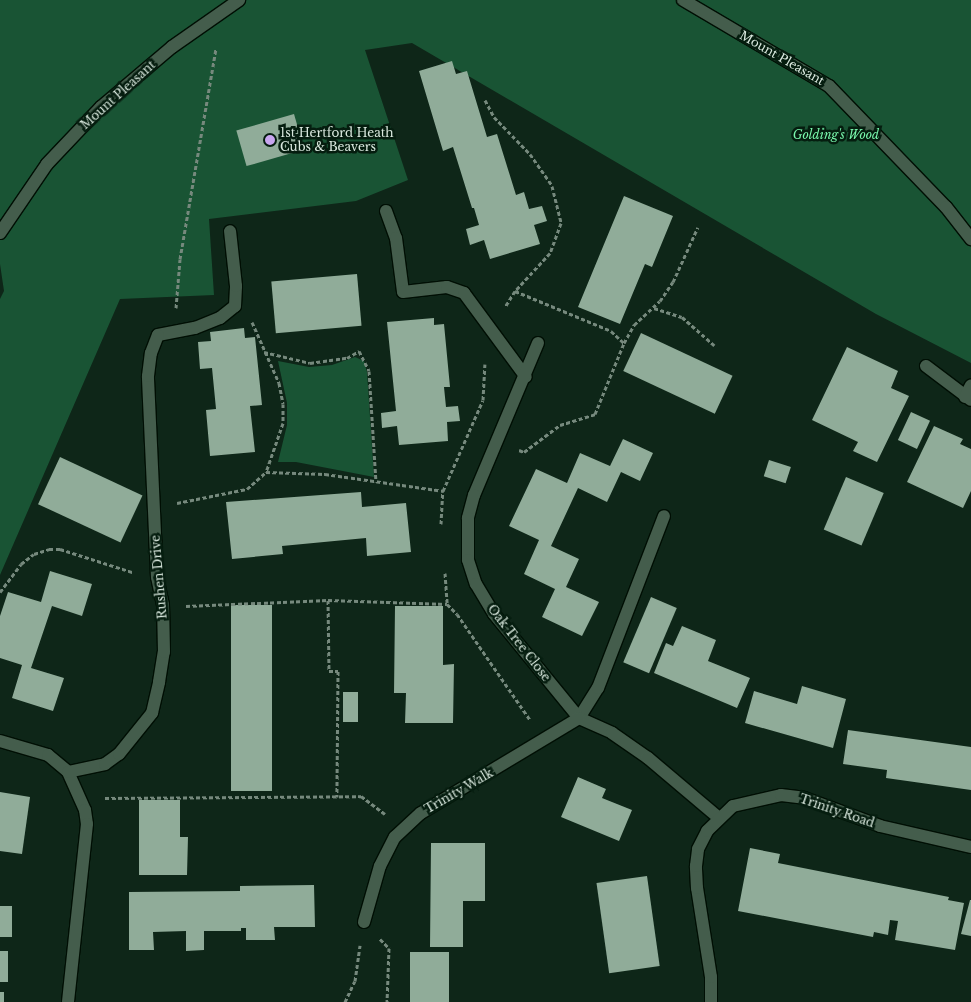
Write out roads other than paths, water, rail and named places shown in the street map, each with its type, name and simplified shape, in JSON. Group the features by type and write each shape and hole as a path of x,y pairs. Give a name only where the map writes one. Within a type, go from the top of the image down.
{"street":[{"name":"Mount Pleasant","path":"0,233 47,164 101,107 172,47 239,0"},
{"name":"Mount Pleasant","path":"683,0 829,86 946,206 971,239"},
{"path":"386,211 396,238 403,292 447,287 464,293 526,377"},
{"name":"Rushen Drive","path":"68,772 105,764 119,754 152,713 164,652 162,605 157,577 148,376 151,353 158,334 195,328 220,318 235,306 236,286 230,231"},
{"name":"Oak Tree Close","path":"538,343 526,377 474,495 466,539 468,560 476,584 494,614 579,718 612,733 648,758 719,818"},
{"path":"926,366 969,394"},
{"path":"579,718 598,688 664,516"},
{"name":"Trinity Walk","path":"364,922 380,866 395,837 422,813 544,742 579,718"},
{"path":"0,741 48,755 68,772 82,797 87,824 68,1002"},
{"name":"Trinity Road","path":"711,1002 712,977 697,888 696,866 698,849 707,831 733,806 753,799 796,797 880,826 971,847"}],"place":[{"name":"1st Hertford Heath Cubs & Beavers","path":"270,140"}],"park label":[{"name":"Golding's Wood","path":"836,135"}]}
